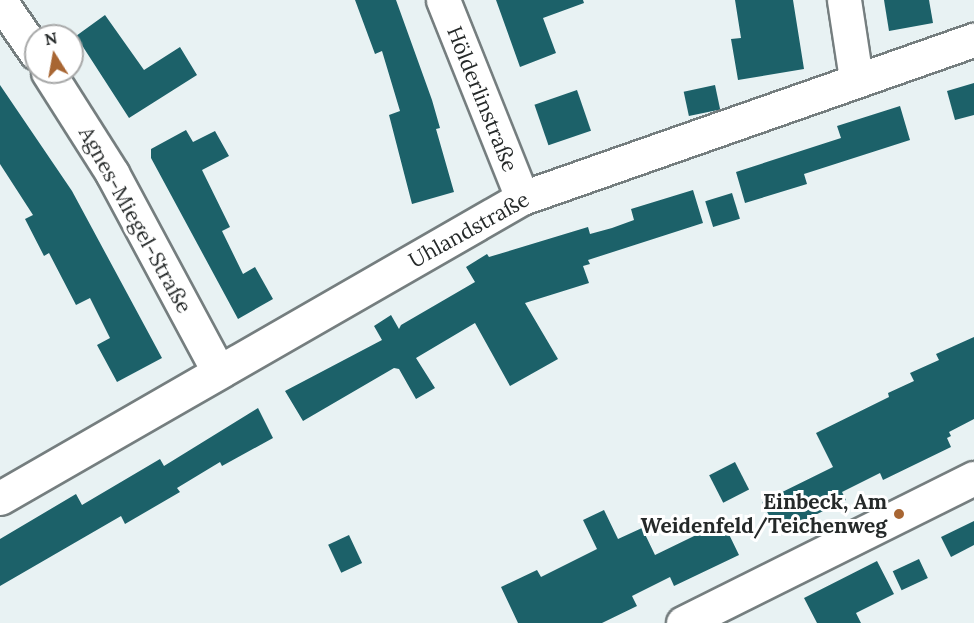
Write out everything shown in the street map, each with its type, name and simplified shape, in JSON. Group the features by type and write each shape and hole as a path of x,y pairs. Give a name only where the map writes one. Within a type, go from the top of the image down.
{"street":[{"name":"Hölderlinstraße","path":"443,0 522,198"},
{"path":"844,0 856,78"},
{"path":"0,2 24,36"},
{"name":"Uhlandstraße","path":"0,498 522,198 856,78 974,40"},
{"name":"Agnes-Miegel-Straße","path":"56,84 112,173 218,371"},
{"path":"683,623 974,478"}],"building":[{"path":"355,0 396,0 432,100 440,128 436,129 454,192 412,204 389,115 400,111 382,51 375,54"},
{"path":"496,0 583,0 584,3 543,18 556,53 520,67"},
{"path":"735,0 793,0 804,69 738,80 731,39 741,38"},
{"path":"884,0 929,0 933,23 889,31"},
{"path":"105,15 144,70 180,47 197,75 129,118 84,48 84,30"},
{"path":"974,83 974,115 955,120 947,91"},
{"path":"0,85 72,191 162,358 117,382 97,345 110,338 90,298 76,305 49,253 44,256 25,219 33,215 0,164"},
{"path":"715,85 720,109 689,116 684,92"},
{"path":"577,90 591,131 548,145 534,105"},
{"path":"900,106 910,140 804,174 807,184 745,203 736,172 841,138 837,126"},
{"path":"186,130 193,142 215,131 229,156 202,170 230,227 222,231 243,274 255,267 273,299 238,319 151,158 151,149"},
{"path":"693,190 703,223 588,260 590,264 583,266 589,283 525,303 558,359 510,386 475,323 416,358 435,388 416,399 399,369 394,368 303,421 285,391 382,340 374,326 391,315 399,329 401,325 475,282 466,267 487,254 489,257 588,227 590,234 612,228 634,220 631,209"},
{"path":"732,193 740,219 713,227 705,201"},
{"path":"974,337 974,419 949,432 951,436 947,438 951,447 883,480 880,473 842,492 846,500 778,533 762,502 833,467 816,433 889,397 888,393 914,381 910,373 939,360 936,354"},
{"path":"258,408 273,438 222,466 220,462 177,488 180,492 125,524 121,516 0,586 0,539 76,494 82,505 160,459 164,466"},
{"path":"735,462 749,490 723,503 709,475"},
{"path":"604,510 618,539 642,528 655,555 723,522 739,555 674,586 670,577 632,596 637,606 602,623 518,623 501,587 537,570 541,577 597,549 583,520"},
{"path":"974,521 974,545 951,557 941,537"},
{"path":"349,535 362,563 341,573 328,545"},
{"path":"919,559 928,578 902,590 893,571"},
{"path":"877,561 894,594 856,613 861,623 817,623 804,598"}],"place":[{"name":"Einbeck, Am Weidenfeld/Teichenweg","path":"899,514"}]}
